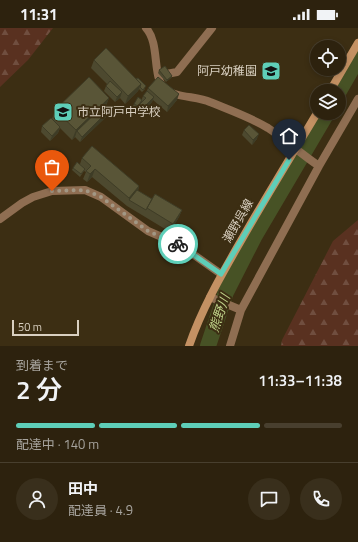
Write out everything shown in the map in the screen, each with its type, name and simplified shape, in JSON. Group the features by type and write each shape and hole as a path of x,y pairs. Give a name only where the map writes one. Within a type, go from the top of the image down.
{"main road":[{"path":"334,84 358,43"},
{"name":"瀬野呉線","path":"189,346 213,299 221,274 275,181 298,151 314,120"}],"street":[{"path":"146,28 149,31 156,51 160,84 166,90 207,100 266,127 318,165"},
{"path":"158,75 177,72 212,28"},
{"path":"230,346 240,310 318,165 358,99"},
{"path":"0,219 22,203 34,197 52,191 85,190 101,197 148,231 180,245 221,274"},
{"path":"213,299 240,310"}],"green space":[{"path":"0,28 53,28 28,60 0,87"},
{"path":"358,220 358,346 281,346 282,340 333,241"}],"building":[{"path":"106,48 141,84 128,96 94,60"},
{"path":"165,66 172,76 167,80 159,70"},
{"path":"89,77 109,98 76,130 55,110"},
{"path":"158,77 179,94 168,106 148,88"},
{"path":"138,78 146,86 143,90 140,87 141,84 136,79"},
{"path":"110,81 122,92 117,97 106,86"},
{"path":"147,91 154,97 143,108 139,105 146,98 143,96"},
{"path":"138,97 142,100 138,106 134,104"},
{"path":"103,106 108,111 82,137 77,131"},
{"path":"51,118 60,127 52,136 42,126"},
{"path":"249,125 259,134 253,140 244,130"},
{"path":"92,146 139,186 129,198 95,169 90,174 86,171 91,166 82,158"},
{"path":"77,162 85,169 81,174 73,168"},
{"path":"137,190 152,199 146,210 129,200"},
{"path":"155,194 182,210 173,224 147,208"}],"waterway":[{"name":"熊野川","path":"343,84 358,58"},
{"name":"熊野川","path":"208,346 226,292 254,237 323,120"}],"way so far":[{"path":"52,191 85,190 101,197 148,231 178,244"}],"place":[{"name":"阿戸幼稚園","path":"271,71"},
{"name":"市立阿戸中学校","path":"63,112"}],"route":[{"path":"178,244 221,274 275,181 289,160"}]}
